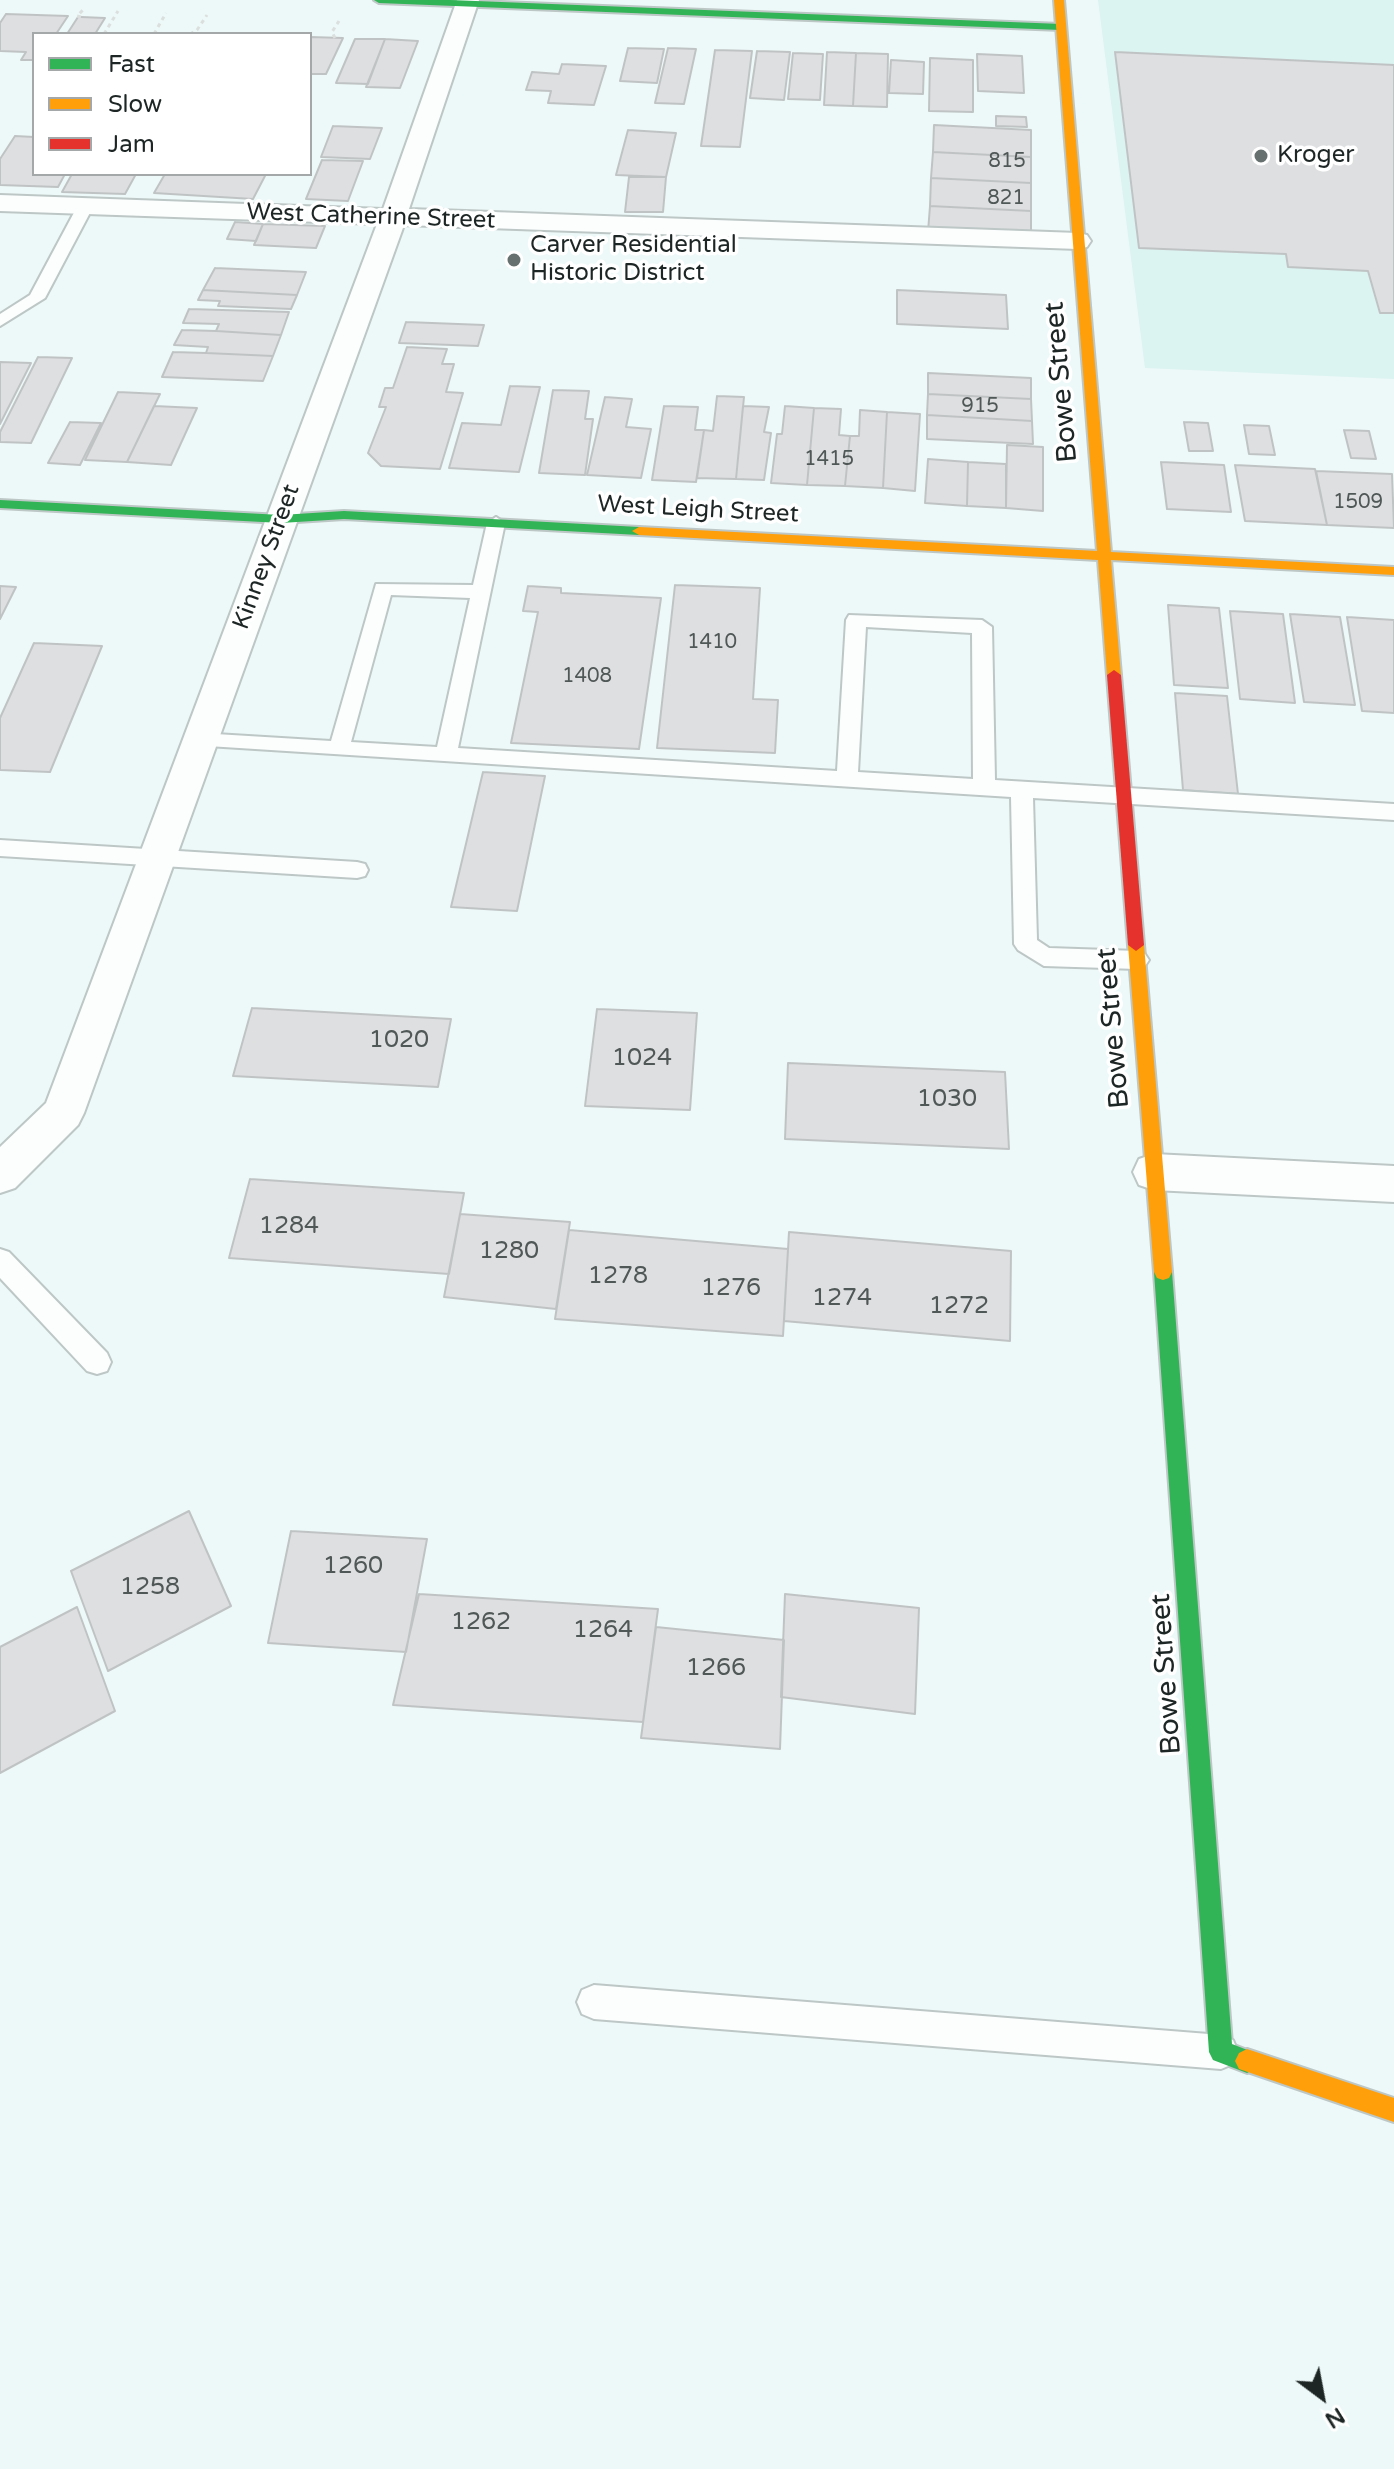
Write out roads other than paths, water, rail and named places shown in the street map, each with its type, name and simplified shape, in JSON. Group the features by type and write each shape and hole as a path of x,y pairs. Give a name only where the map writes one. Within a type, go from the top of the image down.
{"street":[{"path":"379,0 1061,27"},
{"name":"Bowe Street","path":"1059,0 1177,1445 1221,2052"},
{"name":"Kinney Street","path":"0,1175 63,1113 393,218 468,2"},
{"name":"West Catherine Street","path":"0,203 1078,241"},
{"name":"West Leigh Street","path":"0,504 281,519 344,515 1394,571"},
{"path":"1154,1172 1394,1184"},
{"path":"1221,2052 1394,2110"}],"lane":[{"path":"0,321 37,298 85,207"},
{"path":"446,756 496,523"},
{"path":"339,749 383,588 481,592"},
{"path":"847,781 856,620 872,620 982,627 984,789"},
{"path":"199,740 1394,812"},
{"path":"1022,791 1026,944 1044,957 1137,960"},
{"path":"0,848 357,870"},
{"path":"0,1260 97,1362"},
{"path":"594,2002 1221,2052"}],"place":[{"name":"Kroger","path":"1261,156"},
{"name":"Carver Residential Historic District","path":"514,260"}]}
